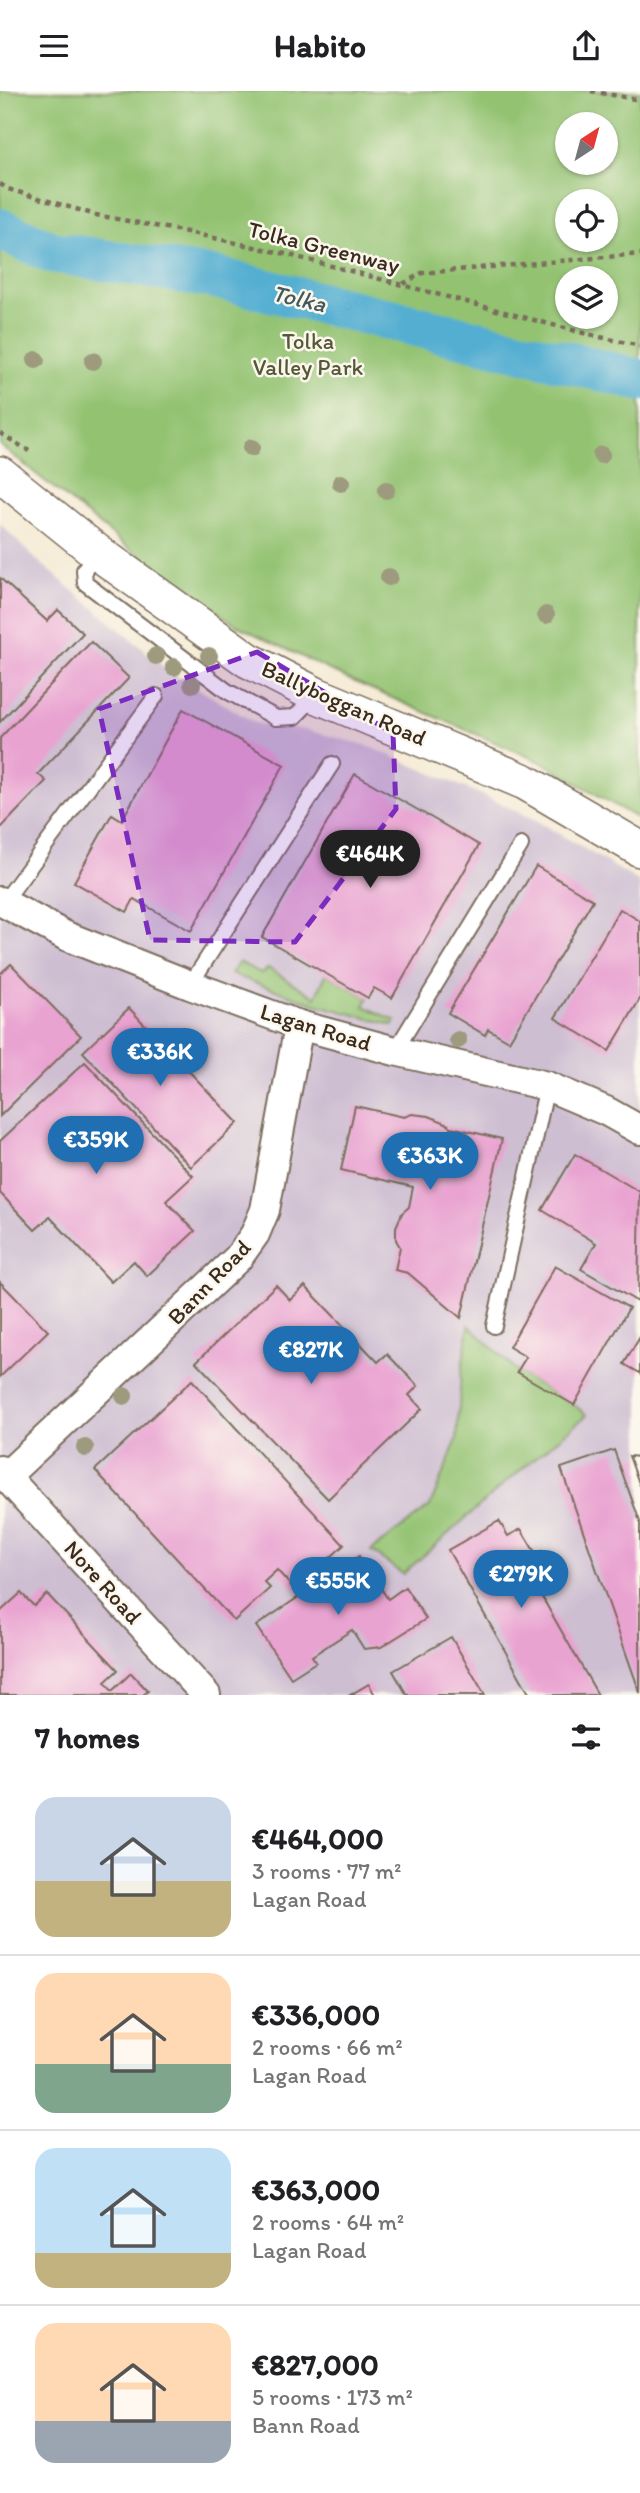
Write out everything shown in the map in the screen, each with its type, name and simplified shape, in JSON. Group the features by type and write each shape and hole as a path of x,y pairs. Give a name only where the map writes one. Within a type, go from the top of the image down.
{"street":[{"name":"Ballyboggan Road","path":"0,474 97,552 248,660 316,695 525,782 640,849"},
{"name":"Lagan Road","path":"1,902 66,936 299,1024 395,1051 547,1086 606,1111 640,1130"},
{"name":"Bann Road","path":"3,1473 238,1258 255,1234 265,1210 299,1024"},
{"name":"Nore Road","path":"3,1473 206,1695"}],"lane":[{"path":"1,902 156,696"},
{"path":"190,985 332,764"},
{"path":"395,1051 521,845"},
{"path":"494,1326 547,1086"}],"path":[{"path":"591,91 640,100"},
{"name":"Tolka Greenway","path":"0,184 8,189 96,215 187,232 403,284 640,346"},
{"path":"403,284 422,273 640,254"},
{"path":"0,433 29,451"}],"highlighted area":[{"path":"257,652 393,733 396,809 295,942 150,940 99,709"}],"shaded area":[{"path":"0,524 31,555 169,671 255,723 306,730 365,745 489,798 542,824 640,882 640,1695 0,1695"}],"green space":[{"name":"Tolka Valley Park","path":"0,91 640,91 640,820 543,763 348,679 236,625 130,549 0,445"},
{"path":"239,962 262,974 268,968 316,997 326,974 368,998 364,1006 396,1021 393,1025 315,1004 231,974"},
{"path":"469,1325 517,1372 587,1415 505,1483 403,1574 371,1551 430,1506 457,1439 461,1373"}],"building":[{"path":"0,578 47,621 58,610 83,633 0,722"},
{"path":"91,642 129,678 38,774 46,781 0,829 0,738"},
{"path":"183,709 284,765 191,931 134,899 127,912 74,882 112,814 122,820"},
{"path":"355,774 479,845 392,998 374,988 368,998 262,937"},
{"path":"536,866 593,900 509,1041 488,1029 485,1035 448,1013"},
{"path":"620,909 640,921 640,999 609,1051 555,1018"},
{"path":"11,964 81,1036 0,1116 0,974"},
{"path":"129,1008 238,1123 191,1167 83,1052"},
{"path":"85,1062 193,1176 166,1201 195,1231 147,1276 134,1261 111,1282 50,1217 35,1230 0,1193 0,1141"},
{"path":"355,1106 404,1117 412,1114 429,1116 451,1127 502,1139 461,1318 408,1273 395,1270 400,1247 396,1240 396,1227 402,1213 409,1207 413,1187 341,1170"},
{"path":"575,1154 640,1192 638,1302 581,1269 596,1243 542,1210"},
{"path":"555,1266 629,1308 574,1405 517,1372 526,1357 509,1347"},
{"path":"0,1282 48,1331 0,1377"},
{"path":"276,1285 290,1300 305,1286 378,1362 387,1354 418,1386 409,1395 422,1409 328,1499 196,1362"},
{"path":"640,1337 640,1373 624,1364"},
{"path":"192,1380 344,1545 295,1590 277,1570 264,1582 270,1588 234,1621 95,1470"},
{"path":"614,1450 640,1522 640,1693 561,1468"},
{"path":"629,1456 640,1457 640,1486"},
{"path":"499,1521 508,1536 521,1529 536,1554 542,1551 557,1578 548,1583 552,1591 542,1597 598,1695 530,1695 448,1550"},
{"path":"359,1556 388,1599 405,1587 426,1619 381,1647 364,1649 352,1630 312,1656 316,1662 291,1678 256,1626"},
{"path":"21,1593 34,1606 47,1594 118,1670 105,1682 112,1691 131,1673 148,1691 143,1695 0,1695 0,1612"},
{"path":"451,1637 485,1695 407,1695 393,1671"},
{"path":"369,1684 375,1695 350,1695"}],"waterway":[{"name":"Tolka","path":"0,229 51,252 217,278 640,380"}]}
